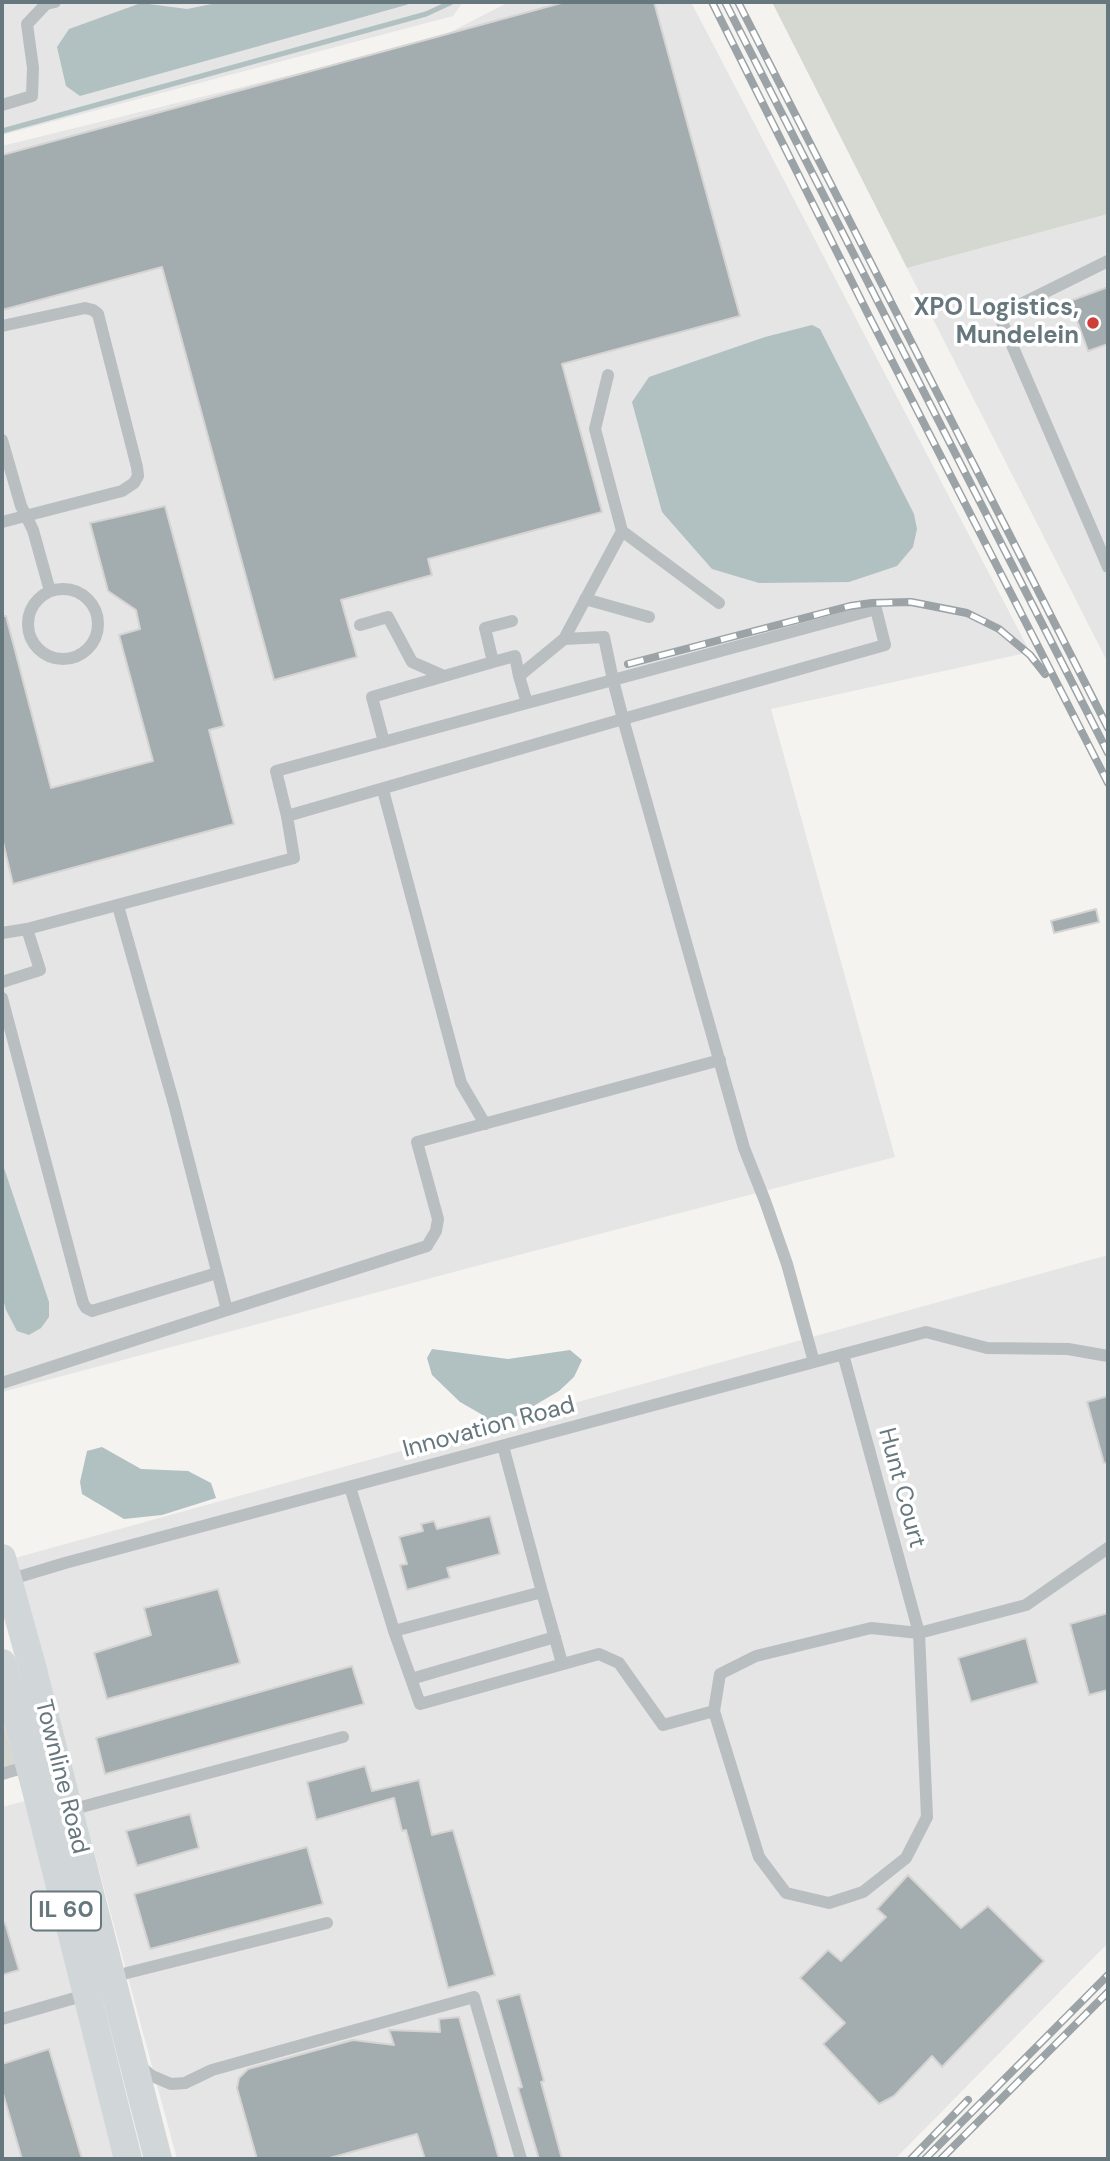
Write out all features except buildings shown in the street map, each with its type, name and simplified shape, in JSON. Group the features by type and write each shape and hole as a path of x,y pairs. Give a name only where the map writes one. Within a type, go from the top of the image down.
{"main road":[{"name":"Townline Road","path":"4,1574 70,1810 104,1987 128,2159"},
{"name":"Townline Road","path":"2,1663 30,1766 104,1987 132,2059 158,2159"}],"street":[{"path":"2,105 32,96 33,68 27,24 46,4 55,2"},
{"path":"1108,261 999,315 1108,567"},
{"path":"2,326 85,308 98,314 138,467 138,476 134,483 122,491 2,522"},
{"path":"608,376 595,429 622,531 719,603"},
{"path":"2,440 20,506 33,530 50,591"},
{"path":"519,676 564,639 622,531"},
{"path":"62,588 74,590 93,604 99,626 90,647 81,655 70,659 47,656 31,640 28,617 32,606 40,596 50,591 62,588"},
{"path":"585,599 649,617"},
{"path":"2,933 118,906 293,858 276,771 876,610 885,645 287,817"},
{"path":"360,625 388,617 412,662 444,676"},
{"path":"493,662 485,628 512,621"},
{"path":"564,639 604,638 613,680 744,1148 787,1264 814,1362"},
{"path":"384,742 372,697 515,656 527,704"},
{"path":"383,790 461,1083 485,1124"},
{"path":"118,906 174,1104 227,1310"},
{"path":"2,982 40,970 27,929"},
{"path":"2,998 86,1308 92,1311 218,1273"},
{"path":"2,1383 427,1246 438,1222 417,1142 720,1060"},
{"name":"Innovation Road","path":"4,1574 65,1563 926,1332 987,1348 1068,1349 1108,1356"},
{"name":"Hunt Court","path":"713,1711 759,1857 786,1893 829,1903 863,1892 906,1858 927,1818 919,1633 843,1354"},
{"path":"503,1446 562,1663"},
{"path":"350,1487 394,1631 420,1704 599,1654 619,1663 663,1725 713,1711 720,1674 756,1656 871,1628 919,1633 1026,1605 1108,1548"},
{"path":"394,1631 542,1592"},
{"path":"411,1679 555,1637"},
{"path":"70,1810 343,1737"},
{"path":"2,1774 30,1766"},
{"path":"2,2019 327,1923"},
{"path":"132,2059 152,2076 170,2084 185,2083 212,2070 474,1997 521,2159"}],"shaded area":[{"path":"2,2 463,2 453,16 2,135"},
{"path":"222,2 413,2 80,96 66,86 57,47 69,29 141,3 187,9"},
{"path":"509,2 691,2 1030,652 771,709 895,1157 2,1392 2,146 437,39"},
{"path":"772,2 1108,2 1108,214 907,268"},
{"path":"1108,214 1108,663 907,268"},
{"path":"812,325 820,329 914,514 917,529 913,547 897,566 849,582 759,583 712,569 662,512 632,402 649,377 765,337"},
{"path":"2,1162 49,1302 49,1317 41,1328 29,1335 17,1331 2,1295"},
{"path":"1108,1255 1108,1943 895,2159 177,2159 15,1558"},
{"path":"432,1349 508,1359 570,1350 582,1360 574,1377 559,1391 496,1428 481,1414 460,1402 432,1375 427,1358"},
{"path":"102,1447 141,1469 188,1471 211,1483 216,1498 162,1515 124,1519 82,1494 80,1482 87,1451"},
{"path":"2,1718 18,1775 2,1780"},
{"path":"29,1800 116,2159 2,2159 2,1807"}],"waterway":[{"path":"2,131 426,14 452,2"}],"railway":[{"path":"712,2 1108,783"},
{"path":"725,2 1108,753"},
{"path":"738,2 1108,728"},
{"path":"628,664 850,606 911,602 967,613 999,629 1030,655 1045,674"},
{"path":"925,2159 1108,1975"},
{"path":"941,2159 1108,1992"},
{"path":"911,2159 968,2100"}],"place":[{"name":"XPO Logistics, Mundelein","path":"1093,323"}]}
